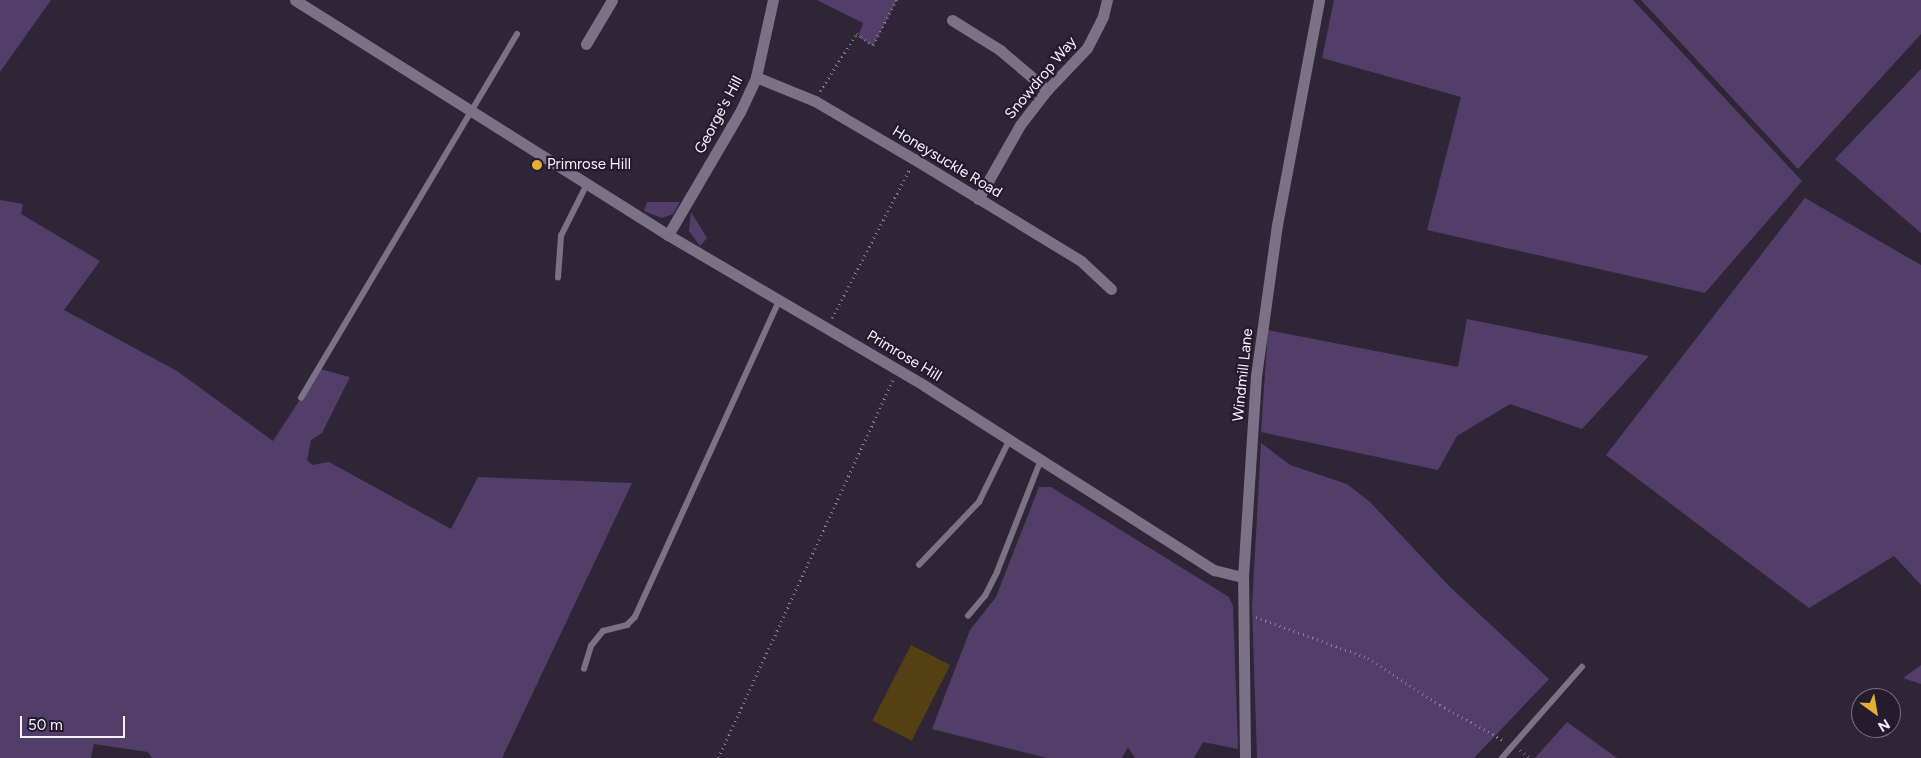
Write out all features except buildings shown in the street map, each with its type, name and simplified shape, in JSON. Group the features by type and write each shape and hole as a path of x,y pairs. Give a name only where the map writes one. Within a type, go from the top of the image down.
{"street":[{"name":"Primrose Hill","path":"295,0 668,235 898,370 1040,462 1214,570 1243,577"},
{"path":"586,44 612,0"},
{"name":"George's Hill","path":"668,235 740,112 756,77 773,0"},
{"name":"Snowdrop Way","path":"978,199 1020,124 1047,90 1087,48 1103,16 1107,0"},
{"name":"Windmill Lane","path":"1245,758 1243,577 1256,376 1278,225 1318,0"},
{"path":"952,20 1000,50 1047,90"},
{"name":"Honeysuckle Road","path":"756,77 815,101 914,160 1081,262 1111,289"}],"lane":[{"path":"301,398 473,113 517,34"},
{"path":"558,278 561,236 587,184"},
{"path":"584,669 591,646 603,630 627,625 635,617 780,299"},
{"path":"919,565 979,502 1009,441"},
{"path":"968,616 985,596 997,572 1040,462"},
{"path":"1502,758 1582,668"}],"path":[{"path":"819,94 857,33 873,45 896,0"},
{"path":"827,327 914,160"},
{"path":"718,758 898,370"},
{"path":"1242,613 1368,658 1440,705 1514,746 1531,758"}],"shaded area":[{"path":"0,0 51,0 0,72"},
{"path":"817,0 897,0 873,46 858,37 863,23"},
{"path":"1334,0 1633,0 1802,181 1705,293 1427,230 1461,97 1322,58"},
{"path":"1641,0 1921,0 1921,34 1798,169"},
{"path":"1921,69 1921,233 1835,159"},
{"path":"1805,198 1921,265 1921,585 1894,556 1809,608 1606,455"},
{"path":"0,200 23,204 21,214 100,261 64,310 177,371 273,441 320,369 350,377 322,433 311,440 307,460 312,465 329,462 451,529 478,477 632,483 502,758 152,758 148,752 94,744 91,758 0,758"},
{"path":"647,202 680,202 673,214 662,218 644,211"},
{"path":"691,212 707,238 700,246 689,231"},
{"path":"1467,319 1649,356 1582,429 1510,404 1457,436 1438,470 1261,432 1268,330 1458,367"},
{"path":"1261,443 1290,465 1347,484 1370,502 1449,586 1549,679 1474,758 1257,758 1252,607"},
{"path":"1039,487 1051,487 1229,597 1233,606 1238,749 1203,742 1194,758 1135,758 1128,747 1122,758 1047,758 932,729 970,630 996,597"},
{"path":"1921,665 1921,684 1903,678"},
{"path":"1567,722 1617,758 1535,758"}],"place":[{"name":"Primrose Hill","path":"537,165"}]}
